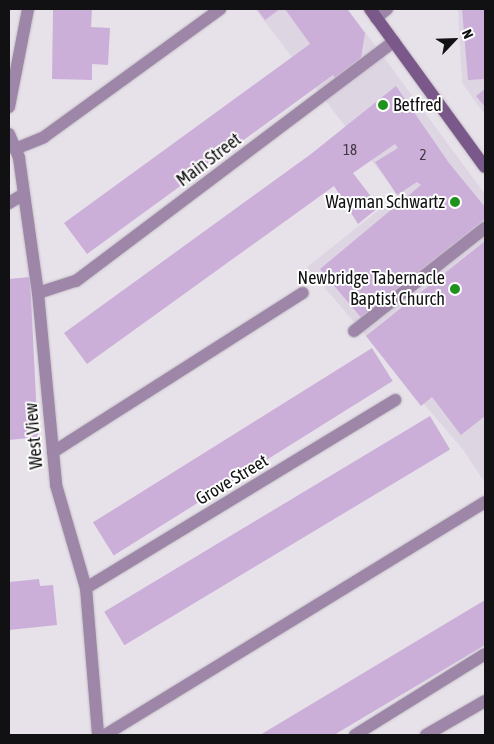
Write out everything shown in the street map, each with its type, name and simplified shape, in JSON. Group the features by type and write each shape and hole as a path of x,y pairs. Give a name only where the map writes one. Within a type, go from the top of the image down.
{"street":[{"path":"9,107 28,9"},
{"path":"15,149 44,137 220,9"},
{"path":"387,9 373,13 485,167"},
{"name":"Main Street","path":"38,293 76,282 394,41"},
{"name":"West View","path":"9,134 15,149 24,194 38,293 56,485 86,588 98,735"},
{"path":"9,203 24,194"},
{"path":"354,331 485,228"},
{"path":"53,452 303,293"},
{"name":"Grove Street","path":"86,588 395,400"},
{"path":"105,735 485,502"},
{"path":"355,735 485,654"},
{"path":"426,735 485,701"}],"shaded area":[{"path":"255,9 348,9 485,194 485,483 464,451 307,267 398,195"},
{"path":"458,9 485,9 485,115 462,83"}],"building":[{"path":"53,9 92,9 91,27 110,28 108,65 92,64 92,80 52,79"},
{"path":"257,9 280,9 265,20"},
{"path":"285,9 347,9 365,33 361,58 335,78 333,75 87,254 64,223 310,44"},
{"path":"462,9 485,9 485,79 468,80"},
{"path":"396,86 449,163 485,207 485,219 363,320 320,269 421,185 417,182 397,195 375,162 398,148 395,144 353,173 379,207 358,224 334,186 87,364 64,333 311,154"},
{"path":"485,89 485,107 476,96"},
{"name":"Newbridge Tabernacle Baptist Church","path":"485,241 485,416 461,435 432,397 421,406 366,336"},
{"path":"30,277 38,437 9,440 9,279"},
{"path":"372,348 393,381 114,555 93,522"},
{"path":"430,416 450,449 124,645 104,612"},
{"path":"39,579 40,586 53,585 57,625 9,630 9,582"},
{"path":"485,600 485,645 334,735 260,735"}],"place":[{"name":"Betfred","path":"383,105"},
{"name":"Wayman Schwartz","path":"455,202"},
{"name":"Newbridge Tabernacle Baptist Church","path":"455,289"}]}
